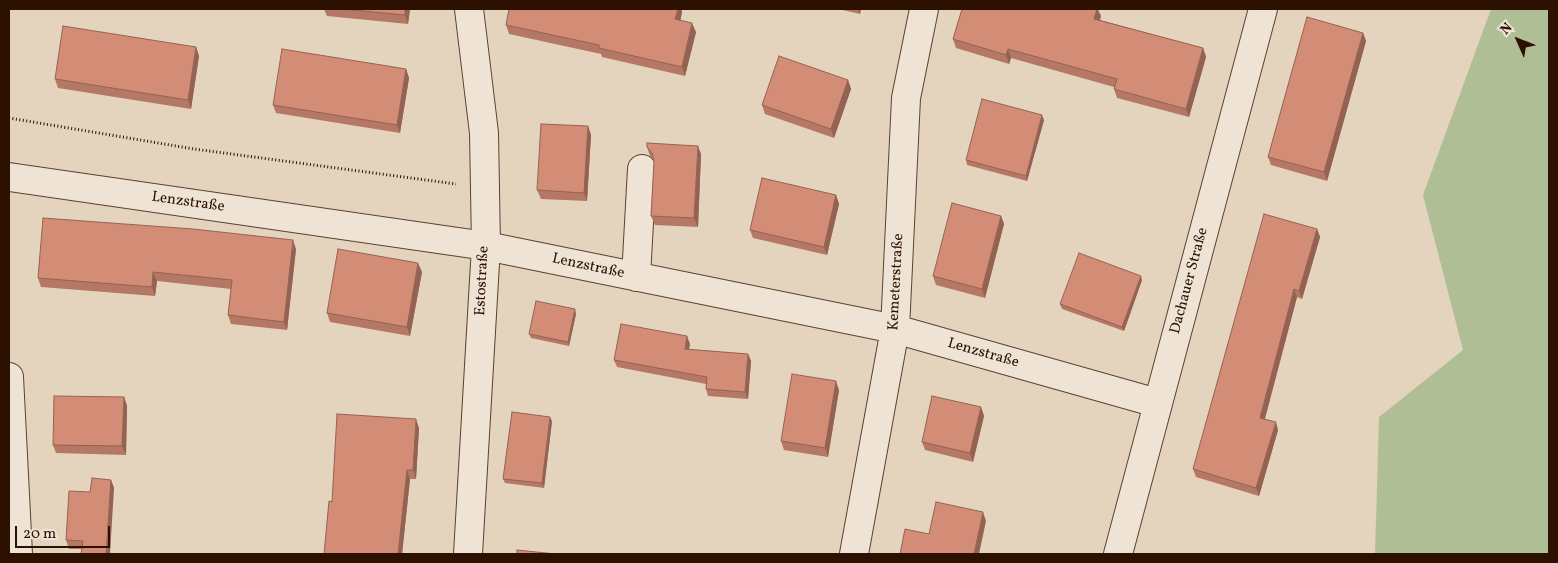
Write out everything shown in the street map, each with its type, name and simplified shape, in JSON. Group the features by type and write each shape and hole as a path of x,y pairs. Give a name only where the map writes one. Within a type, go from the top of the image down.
{"street":[{"name":"Estostraße","path":"468,554 486,246 484,133 469,9"},
{"name":"Kemeterstraße","path":"854,554 895,329 906,98 924,9"},
{"name":"Dachauer Straße","path":"1118,554 1263,9"},
{"path":"636,277 642,169"},
{"name":"Lenzstraße","path":"9,177 486,246 895,329 1157,403"},
{"path":"9,377 18,554"}],"path":[{"path":"9,118 194,149 485,188"}],"green space":[{"path":"1491,9 1549,9 1549,554 1375,554 1379,417 1463,350 1423,195"}],"building":[{"path":"341,9 405,9 405,15"},
{"path":"509,9 678,9 675,19 692,23 682,67 599,48 599,45 506,25"},
{"path":"962,9 1097,9 1094,19 1203,48 1186,109 1114,89 1117,79 1008,49 1006,55 953,39"},
{"path":"1307,17 1363,33 1324,172 1268,157"},
{"path":"63,26 196,47 188,100 55,79"},
{"path":"282,49 406,69 397,125 273,105"},
{"path":"779,56 848,80 831,129 762,105"},
{"path":"982,99 1042,115 1026,176 966,160"},
{"path":"541,124 588,126 584,193 537,190"},
{"path":"647,143 698,146 694,218 651,216 654,161"},
{"path":"762,178 836,195 824,247 750,230"},
{"path":"952,203 1001,216 982,289 933,276"},
{"path":"1264,214 1317,229 1299,291 1294,289 1260,418 1276,422 1256,488 1193,469"},
{"path":"43,218 193,229 293,240 284,322 228,315 232,280 153,272 152,287 38,278"},
{"path":"338,249 418,263 407,327 327,313"},
{"path":"1079,253 1141,276 1122,327 1060,304"},
{"path":"536,301 575,309 568,342 529,334"},
{"path":"621,324 687,336 685,349 748,354 745,392 706,389 707,377 614,360"},
{"path":"792,374 836,381 825,448 781,441"},
{"path":"54,396 124,397 122,446 53,445"},
{"path":"932,396 981,407 970,453 922,442"},
{"path":"512,412 550,417 542,483 503,479"},
{"path":"337,414 416,419 413,470 407,470 398,554 324,554 329,501 332,502"},
{"path":"92,478 111,480 106,554 81,554 83,541 66,540 69,491 90,492"},
{"path":"936,502 983,512 974,554 900,554 905,529 929,534"},
{"path":"517,550 556,554 517,554"}]}
